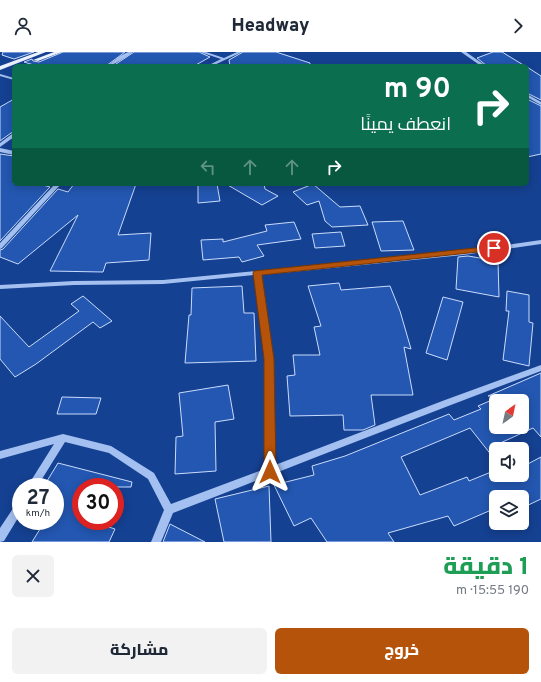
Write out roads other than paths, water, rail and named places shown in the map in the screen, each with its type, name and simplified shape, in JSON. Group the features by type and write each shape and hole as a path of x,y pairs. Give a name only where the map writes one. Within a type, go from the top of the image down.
{"main road":[{"path":"0,68 43,52"},
{"path":"27,64 59,52"},
{"path":"0,74 12,70"}],"street":[{"path":"112,64 131,52"},
{"path":"202,52 224,59"},
{"path":"213,64 240,52"},
{"path":"463,52 481,64"},
{"path":"0,74 12,78"},
{"path":"529,96 541,104"},
{"path":"0,145 12,136"},
{"path":"0,150 12,153"},
{"path":"0,247 56,186"},
{"path":"0,287 74,283 163,282 463,253 541,242"},
{"path":"257,273 269,359 270,472"},
{"path":"156,542 169,510 541,368"},
{"path":"0,454 63,438 111,450 151,476 169,510"},
{"path":"38,478 63,438"},
{"path":"0,537 12,518"}]}
